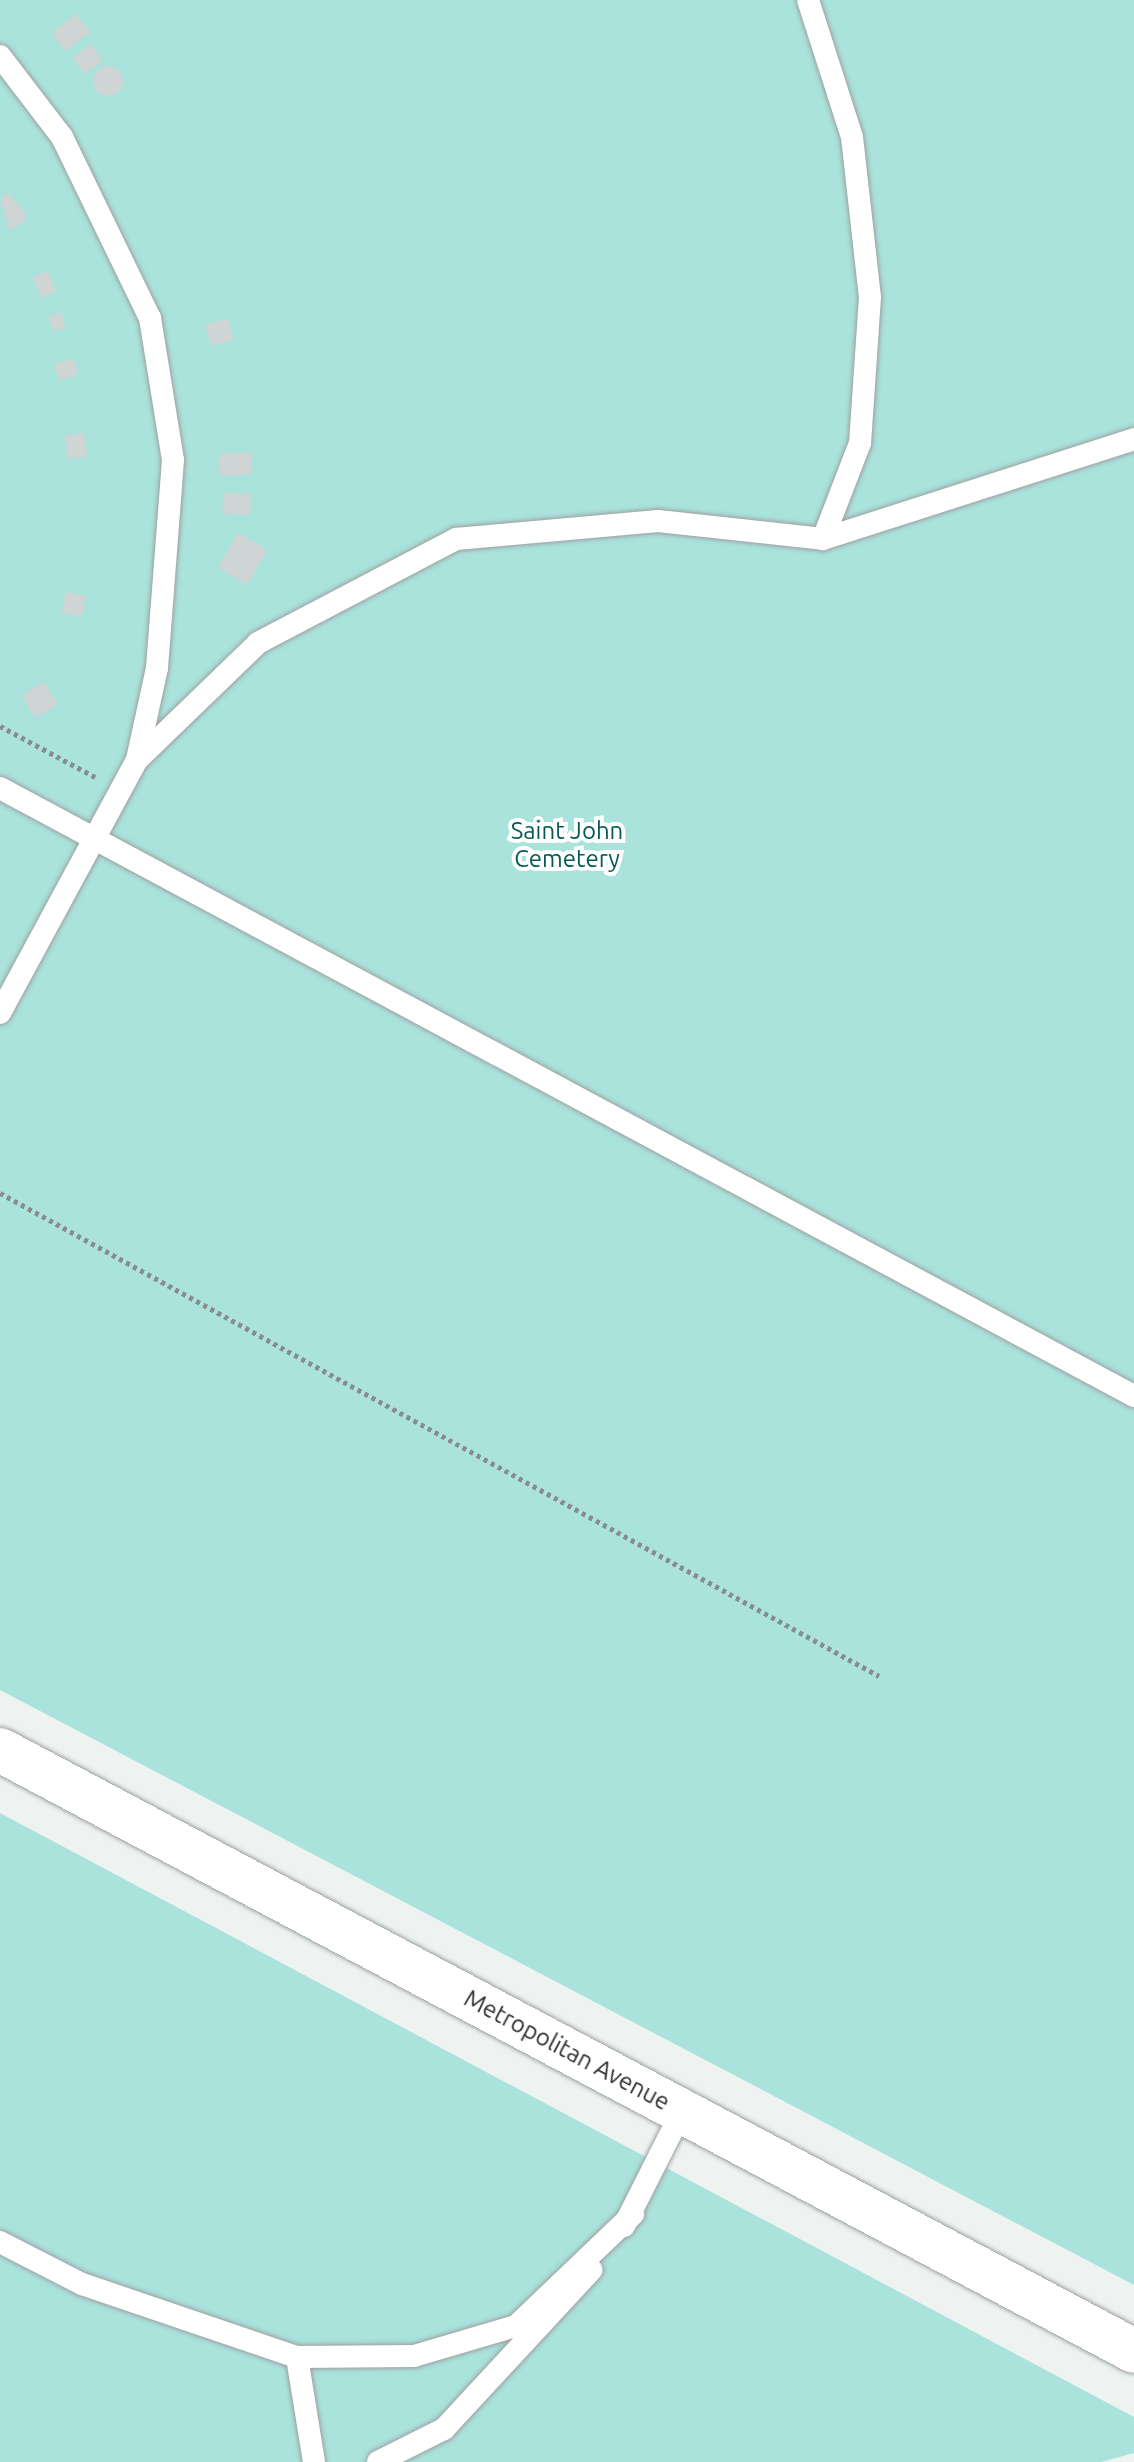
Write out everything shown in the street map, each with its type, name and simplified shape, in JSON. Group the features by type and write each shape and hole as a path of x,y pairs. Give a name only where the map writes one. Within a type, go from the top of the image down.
{"main road":[{"name":"Metropolitan Avenue","path":"0,1750 1134,2351"}],"lane":[{"path":"808,0 852,137 870,297 860,443 823,539"},
{"path":"0,56 62,137 150,318 173,460 157,668 137,760 0,1013"},
{"path":"137,760 258,643 456,539 658,521 823,539 1134,439"},
{"path":"0,788 1134,1396"},
{"path":"378,2462 444,2429 561,2308 633,2214 682,2111"},
{"path":"0,2242 82,2284 297,2357 414,2356 516,2326 633,2214"},
{"path":"297,2357 314,2462"}],"path":[{"path":"0,726 121,791"},
{"path":"0,1193 879,1676"}],"green space":[{"name":"Saint John Cemetery","path":"0,0 1134,0 1134,2285 0,1690"},
{"path":"0,1813 1134,2417 1134,2453 1101,2462 0,2462"}],"building":[{"path":"76,14 90,32 66,51 52,33"},
{"path":"91,44 103,60 85,74 73,58"},
{"path":"108,66 114,67 122,75 122,87 114,95 108,96 102,95 94,87 93,81 94,75 102,67"},
{"path":"9,193 25,213 25,222 9,230 0,199"},
{"path":"48,271 56,291 40,298 32,277"},
{"path":"61,312 66,328 54,332 49,316"},
{"path":"228,319 233,340 211,346 206,324"},
{"path":"74,359 78,376 58,380 55,363"},
{"path":"84,433 87,457 68,459 65,435"},
{"path":"251,452 252,474 220,476 219,454"},
{"path":"223,493 251,494 250,515 222,514"},
{"path":"238,533 267,550 247,585 218,568"},
{"path":"66,592 86,596 82,616 62,613"},
{"path":"44,682 57,704 35,718 22,695"}]}
